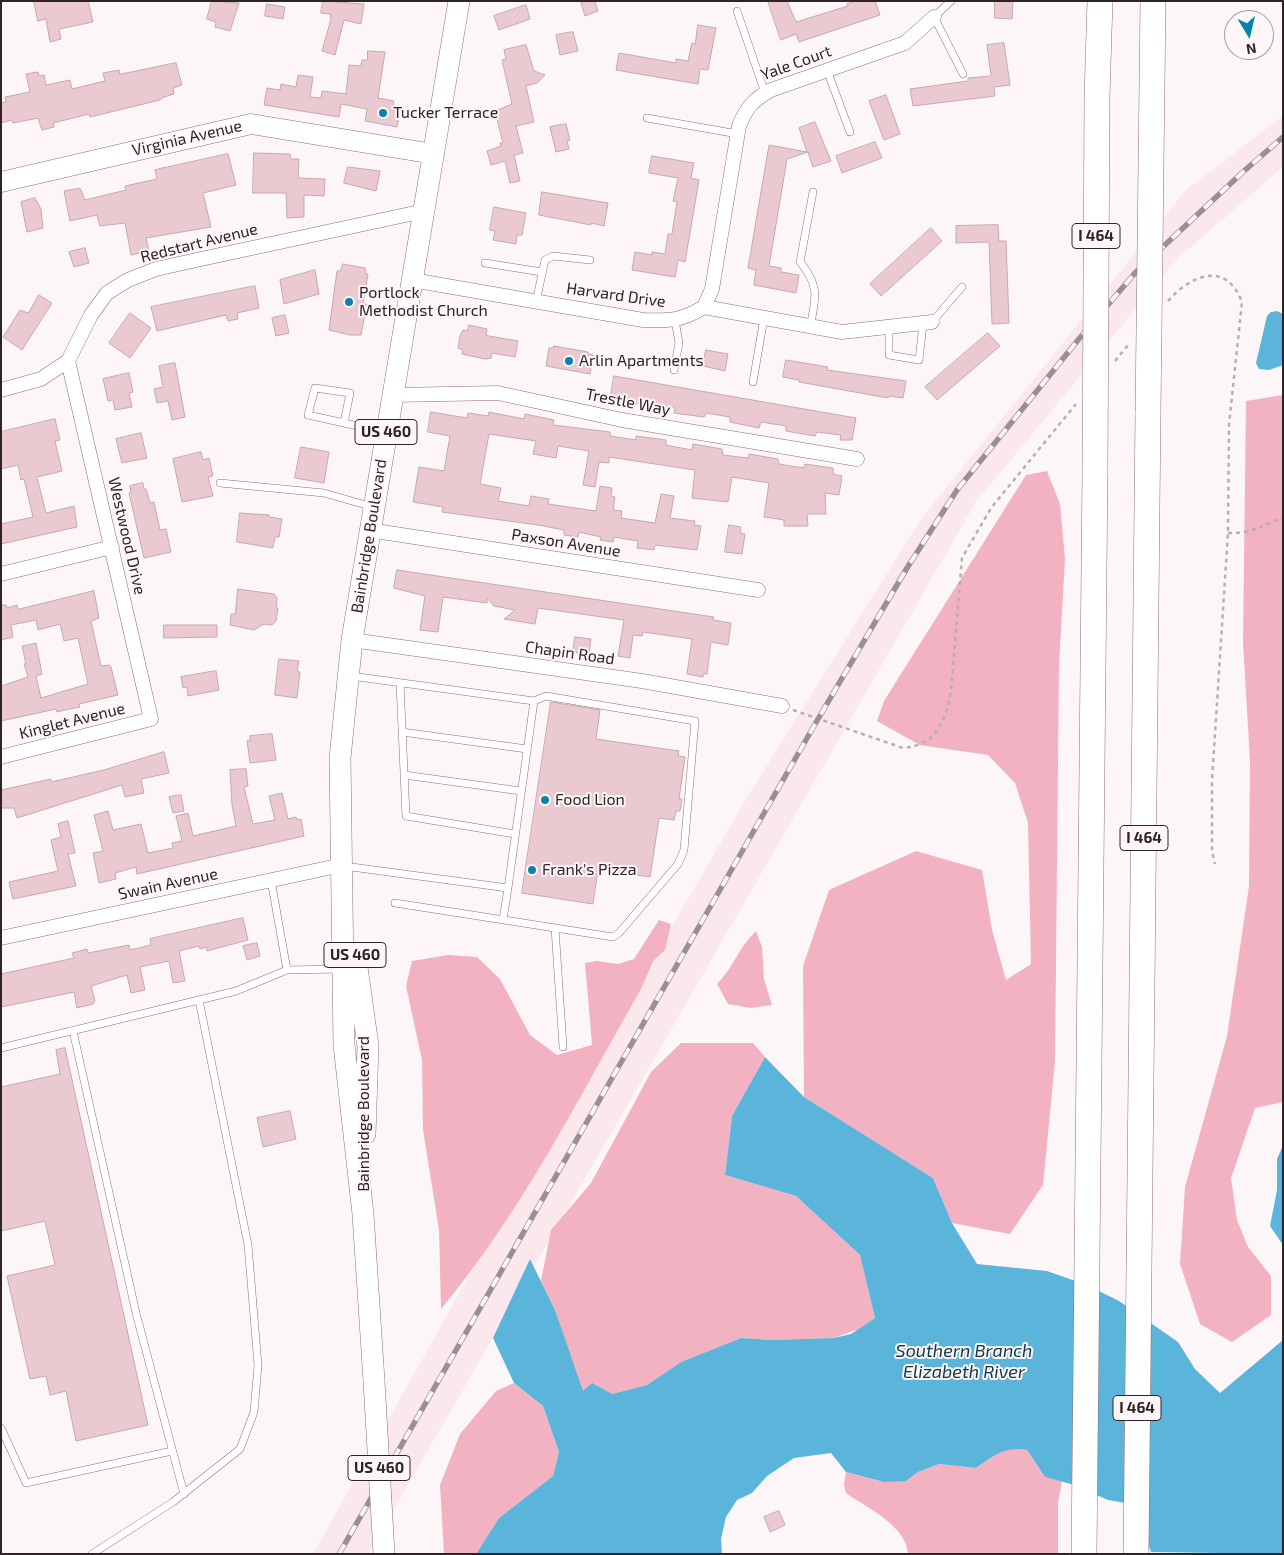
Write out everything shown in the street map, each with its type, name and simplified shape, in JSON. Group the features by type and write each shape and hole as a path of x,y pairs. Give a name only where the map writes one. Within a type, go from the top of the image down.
{"highway":[{"name":"I 464","path":"1084,1554 1097,97 1100,1"},
{"name":"I 464","path":"1136,1554 1153,1"}],"main road":[{"name":"Bainbridge Boulevard","path":"384,1554 363,1214 344,1045 340,758 352,640 369,530 459,1"},
{"name":"Bainbridge Boulevard","path":"342,865 368,1046 363,1214"}],"street":[{"name":"Yale Court","path":"704,307 712,289 738,134 745,110 754,99 765,93 905,43 934,17"},
{"name":"Virginia Avenue","path":"1,182 251,124 434,154"},
{"name":"Redstart Avenue","path":"1,390 41,379 68,361 91,315 107,294 128,280 156,270 192,261 424,212"},
{"name":"Harvard Drive","path":"412,280 643,320 675,320 686,317 704,307"},
{"path":"704,307 842,332 928,323"},
{"name":"Westwood Drive","path":"68,361 151,719"},
{"name":"Trestle Way","path":"392,395 498,393 622,420 857,459"},
{"name":"Paxson Avenue","path":"369,530 758,590"},
{"path":"1,574 112,547"},
{"name":"Chapin Road","path":"352,640 632,680 782,706"},
{"name":"Kinglet Avenue","path":"1,757 151,719"},
{"name":"Swain Avenue","path":"1,938 342,865"}],"lane":[{"path":"951,1 934,17 963,74"},
{"path":"737,11 765,93"},
{"path":"827,70 850,132"},
{"path":"647,118 738,134"},
{"path":"810,327 815,288 812,279 800,262 813,192"},
{"path":"536,302 545,260 553,256 590,260"},
{"path":"485,263 542,272"},
{"path":"889,328 889,355 919,360 928,323 962,287"},
{"path":"753,382 764,318"},
{"path":"674,370 679,343 675,320"},
{"path":"344,423 350,393 315,388 308,415 344,423 386,432"},
{"path":"220,483 324,493 373,507"},
{"path":"348,675 534,701 546,696 695,721 684,850 678,864 619,933 613,937 395,903"},
{"path":"400,683 406,816 515,834"},
{"path":"503,920 534,701"},
{"path":"402,732 527,749"},
{"path":"404,774 521,791"},
{"path":"342,865 508,888"},
{"path":"271,879 287,970"},
{"path":"555,928 563,1046"},
{"path":"1,1048 236,991 287,970 344,968"},
{"path":"92,1554 184,1494 240,1449 254,1412 258,1365 248,1244 199,1000"},
{"path":"74,1031 136,1313 184,1494"},
{"path":"1,1428 26,1483 172,1451"}],"path":[{"path":"1228,533 1241,534 1259,529 1283,517"}],"shaded area":[{"path":"1283,116 1283,167 1177,259 976,502 368,1554 313,1554 461,1290 746,799 921,519 1186,190"},
{"path":"1283,395 1283,1102 1255,1108 1231,1178 1237,1220 1248,1247 1271,1276 1271,1315 1232,1342 1200,1324 1180,1264 1185,1187 1227,1036 1249,886 1250,761 1243,642 1246,401"},
{"path":"1047,471 1060,504 1065,559 1059,665 1055,1061 1043,1185 1010,1234 952,1223 933,1178 804,1097 803,966 829,890 916,851 982,870 992,930 1006,980 1031,964 1028,823 1015,783 988,755 920,745 877,721 884,701 1026,475"},
{"path":"659,920 671,924 665,950 653,961 642,987 524,1193 498,1233 441,1309 439,1230 423,1130 422,1060 406,986 412,961 448,955 477,957 500,979 530,1035 557,1055 592,1045 585,963 597,961 618,964 634,959"},
{"path":"756,931 762,947 764,979 772,1005 751,1008 728,1004 717,984"},
{"path":"681,1043 753,1043 765,1057 732,1116 725,1175 796,1196 860,1255 875,1318 859,1329 834,1338 772,1340 741,1338 681,1362 647,1385 612,1394 582,1395 555,1310 541,1281 551,1230 591,1183 651,1072"},
{"path":"514,1383 543,1406 559,1452 553,1476 499,1518 476,1554 444,1554 440,1485 460,1434 496,1391"},
{"path":"1012,1447 1027,1450 1045,1477 1062,1481 1058,1503 1058,1554 908,1554 906,1544 893,1526 846,1493 844,1485 846,1472 880,1481 906,1481 918,1472 939,1464 976,1468 1000,1452"}],"water":[{"path":"1277,311 1283,314 1283,365 1269,370 1259,369 1256,363 1267,316 1271,312"},
{"name":"Southern Branch Elizabeth River","path":"765,1057 804,1097 933,1178 952,1223 977,1264 1047,1271 1087,1285 1119,1301 1178,1342 1195,1369 1220,1393 1283,1340 1283,1554 1151,1552 1132,1504 1108,1500 1071,1484 1045,1477 1027,1450 1012,1449 1000,1453 976,1468 939,1464 918,1472 906,1481 884,1482 846,1472 831,1453 794,1458 767,1476 752,1493 737,1500 726,1517 721,1539 722,1554 476,1554 499,1518 553,1476 559,1452 543,1406 514,1383 493,1338 530,1259 555,1310 583,1391 592,1383 612,1394 647,1385 681,1362 741,1338 772,1340 834,1338 851,1334 875,1318 860,1255 796,1196 725,1175 732,1116"},
{"path":"1283,1145 1283,1245 1270,1226 1277,1190 1277,1159"}],"building":[{"path":"34,1 88,1 93,22 59,29 61,39 50,42 46,19 38,21"},
{"path":"212,1 239,3 230,31 215,27 216,22 207,19"},
{"path":"323,1 364,4 361,24 344,20 335,55 322,51 331,19 330,14 321,13"},
{"path":"595,1 598,11 585,16 581,3"},
{"path":"768,1 787,1 796,22 848,6 847,4 855,1 875,1 880,15 799,42 796,34 781,40"},
{"path":"995,1 1013,1 1012,19 995,18"},
{"path":"267,4 285,7 283,19 265,16"},
{"path":"526,5 530,19 499,30 494,16"},
{"path":"698,25 716,28 708,70 700,69 698,84 616,70 619,53 676,63 676,59 688,61 692,43 695,44"},
{"path":"573,32 578,51 560,55 556,35"},
{"path":"1004,43 1010,85 994,87 995,96 913,106 910,89 968,81 968,78 991,76 987,45"},
{"path":"526,45 534,71 545,75 537,83 526,86 534,122 516,126 523,153 514,155 520,181 510,183 505,161 491,165 487,151 501,146 500,143 503,143 495,111 512,104 502,60 506,59 504,50"},
{"path":"368,51 385,52 378,98 394,101 392,110 400,112 397,127 365,121 367,109 341,104 339,117 264,105 267,88 280,90 281,84 296,87 298,75 313,77 310,97 321,98 322,91 346,94 349,65 361,66 362,60 367,60"},
{"path":"176,63 182,85 173,88 174,94 160,100 90,117 89,114 53,123 54,127 42,130 38,118 13,123 12,120 1,123 1,103 6,102 5,97 30,92 26,74 38,72 39,76 44,75 46,85 70,80 72,89 105,81 103,73 119,70 120,74"},
{"path":"886,95 900,134 884,140 869,101"},
{"path":"815,122 831,161 813,167 808,152 787,159 769,266 781,268 781,272 799,275 796,293 754,285 756,270 748,268 769,145 807,152 799,128"},
{"path":"566,124 570,140 567,141 569,149 556,152 550,127"},
{"path":"875,142 882,158 842,173 836,156"},
{"path":"254,153 290,154 291,159 299,159 298,178 325,179 324,196 304,195 304,217 287,218 286,193 253,193"},
{"path":"228,154 236,185 203,193 211,227 146,238 149,251 131,255 125,223 100,226 97,215 70,221 64,191 80,188 85,200 126,190 125,186 157,179 155,170"},
{"path":"652,156 694,163 691,178 699,180 685,262 678,260 675,277 632,270 635,252 652,255 652,252 665,254 668,234 672,234 677,202 673,201 678,178 649,173"},
{"path":"348,167 380,171 376,191 344,183"},
{"path":"542,192 608,203 604,226 539,215"},
{"path":"35,198 41,209 43,228 27,232 21,202"},
{"path":"494,207 526,213 522,235 517,235 516,244 493,240 495,231 490,230"},
{"path":"998,225 999,241 1006,241 1009,323 992,324 989,242 956,243 956,226"},
{"path":"931,228 942,241 881,296 870,284"},
{"path":"85,248 89,263 74,267 69,252"},
{"name":"Portlock Methodist Church","path":"343,264 365,268 366,274 368,274 363,304 367,304 361,335 350,335 329,330 337,271 340,271"},
{"path":"315,270 319,294 284,304 280,280"},
{"path":"255,286 259,308 237,313 238,319 228,321 226,315 157,331 151,307"},
{"path":"39,295 52,303 22,350 3,337 20,310 28,313"},
{"path":"130,313 151,328 130,358 109,343"},
{"path":"285,315 289,333 276,336 272,318"},
{"path":"469,325 487,329 486,335 489,336 518,341 515,357 492,353 491,358 485,359 462,354 463,350 458,348 460,336 463,330 467,331"},
{"path":"988,333 1000,346 937,400 925,387"},
{"name":"Arlin Apartments","path":"554,346 588,352 588,354 593,355 590,374 546,366 549,348"},
{"path":"706,350 728,354 725,371 703,366"},
{"path":"786,360 828,367 827,370 906,381 903,398 889,396 888,398 799,382 799,380 783,377"},
{"path":"175,363 185,417 172,420 168,401 157,403 154,389 163,387 159,366"},
{"path":"129,373 133,392 129,393 132,407 115,410 113,400 108,401 103,379"},
{"path":"614,376 856,418 852,440 840,440 841,435 817,432 815,436 786,431 786,426 761,422 759,428 730,422 730,417 706,413 704,417 674,413 675,407 619,402 620,397 611,395"},
{"path":"431,412 467,418 468,413 488,416 489,412 524,419 525,414 554,420 553,425 610,432 610,436 636,440 636,436 666,440 666,445 692,450 693,444 722,449 723,455 748,458 749,454 778,459 779,464 804,468 805,464 833,468 833,474 842,476 839,495 825,493 826,514 807,514 808,526 784,526 784,520 764,517 769,483 732,477 728,502 692,498 695,470 609,457 609,463 599,462 595,487 583,485 589,451 558,446 556,458 533,454 536,441 489,434 480,484 501,488 498,501 529,506 531,496 549,499 548,504 596,511 600,486 612,488 611,496 615,497 613,510 622,511 621,518 655,523 661,494 674,496 670,518 695,521 694,525 701,526 697,550 655,545 654,550 637,548 638,541 614,537 613,542 600,540 601,537 579,532 578,537 564,535 564,530 538,525 442,512 443,507 413,502 419,467 444,471 450,436 428,432"},
{"path":"55,419 60,440 55,441 62,471 37,477 46,513 74,506 77,527 1,544 1,524 33,517 24,479 21,480 18,465 1,469 1,432"},
{"path":"141,433 147,458 122,463 116,439"},
{"path":"301,447 329,452 324,483 295,478"},
{"path":"201,452 203,460 209,458 213,476 208,477 213,496 182,502 173,459"},
{"path":"143,483 150,503 154,502 160,530 166,529 171,552 144,558 129,493 131,493 130,486"},
{"path":"240,513 269,515 269,517 282,519 279,537 275,537 273,548 237,542"},
{"path":"729,525 741,527 740,533 745,534 742,554 725,552"},
{"path":"397,570 714,617 713,620 731,623 728,645 711,642 707,674 703,674 703,677 687,674 692,639 643,632 642,636 633,635 630,658 618,656 624,620 538,608 535,624 504,619 515,610 494,606 487,598 487,603 443,597 438,632 420,630 425,596 394,588"},
{"path":"238,589 274,594 277,598 276,608 278,608 276,621 272,625 264,624 254,630 230,625 231,614 235,614"},
{"path":"94,591 99,618 91,621 101,666 109,665 111,667 118,695 79,704 80,707 57,712 56,709 1,721 1,686 28,677 22,646 36,643 42,674 36,676 41,698 88,684 78,638 64,641 60,624 38,630 36,620 11,625 13,637 1,640 1,605 6,605 7,608 17,605 18,609"},
{"path":"164,625 217,625 217,637 164,638"},
{"path":"575,637 591,639 589,654 573,652"},
{"path":"279,659 299,661 297,671 300,672 297,698 275,695"},
{"path":"216,671 219,690 188,696 187,687 183,688 181,677"},
{"path":"551,702 600,710 596,739 679,751 678,756 685,757 679,799 682,799 680,811 676,811 674,820 659,818 650,877 598,869 593,904 522,893"},
{"path":"272,734 276,760 250,763 247,741 250,740 250,736"},
{"path":"164,752 169,773 141,779 144,793 125,797 122,785 17,818 14,808 1,808 1,790 51,779 51,782 104,770"},
{"path":"246,769 248,786 244,787 253,824 275,820 269,796 282,793 288,819 296,817 297,820 301,819 304,836 137,874 136,867 115,873 116,879 99,883 93,853 103,851 94,815 108,811 113,830 141,824 148,853 173,848 172,843 182,841 176,816 188,813 193,836 236,826 232,805 230,770"},
{"path":"181,795 184,811 173,813 169,797"},
{"path":"68,821 75,853 68,854 76,886 13,899 9,882 58,871 51,840 61,837 58,824"},
{"path":"243,918 248,940 207,951 206,947 200,949 199,946 179,951 185,981 173,983 169,961 140,967 145,990 131,993 127,975 91,986 95,1001 93,1004 77,1008 74,992 1,1007 1,974 74,958 72,953 87,949 88,953 129,945 130,950 151,945 150,939"},
{"path":"257,943 260,956 247,960 243,946"},
{"path":"65,1048 148,1425 76,1441 66,1391 50,1395 46,1376 30,1379 7,1276 55,1265 45,1221 1,1231 1,1087 60,1074 56,1050"},
{"path":"290,1111 296,1139 263,1147 257,1118"},
{"path":"779,1511 785,1525 770,1532 764,1517"}],"railway":[{"path":"339,1554 818,719 907,568 957,490 1078,340 1135,273 1283,137"}],"place":[{"name":"Tucker Terrace","path":"383,113"},
{"name":"Portlock Methodist Church","path":"349,302"},
{"name":"Arlin Apartments","path":"569,361"},
{"name":"Food Lion","path":"545,800"},
{"name":"Frank's Pizza","path":"532,870"}]}
